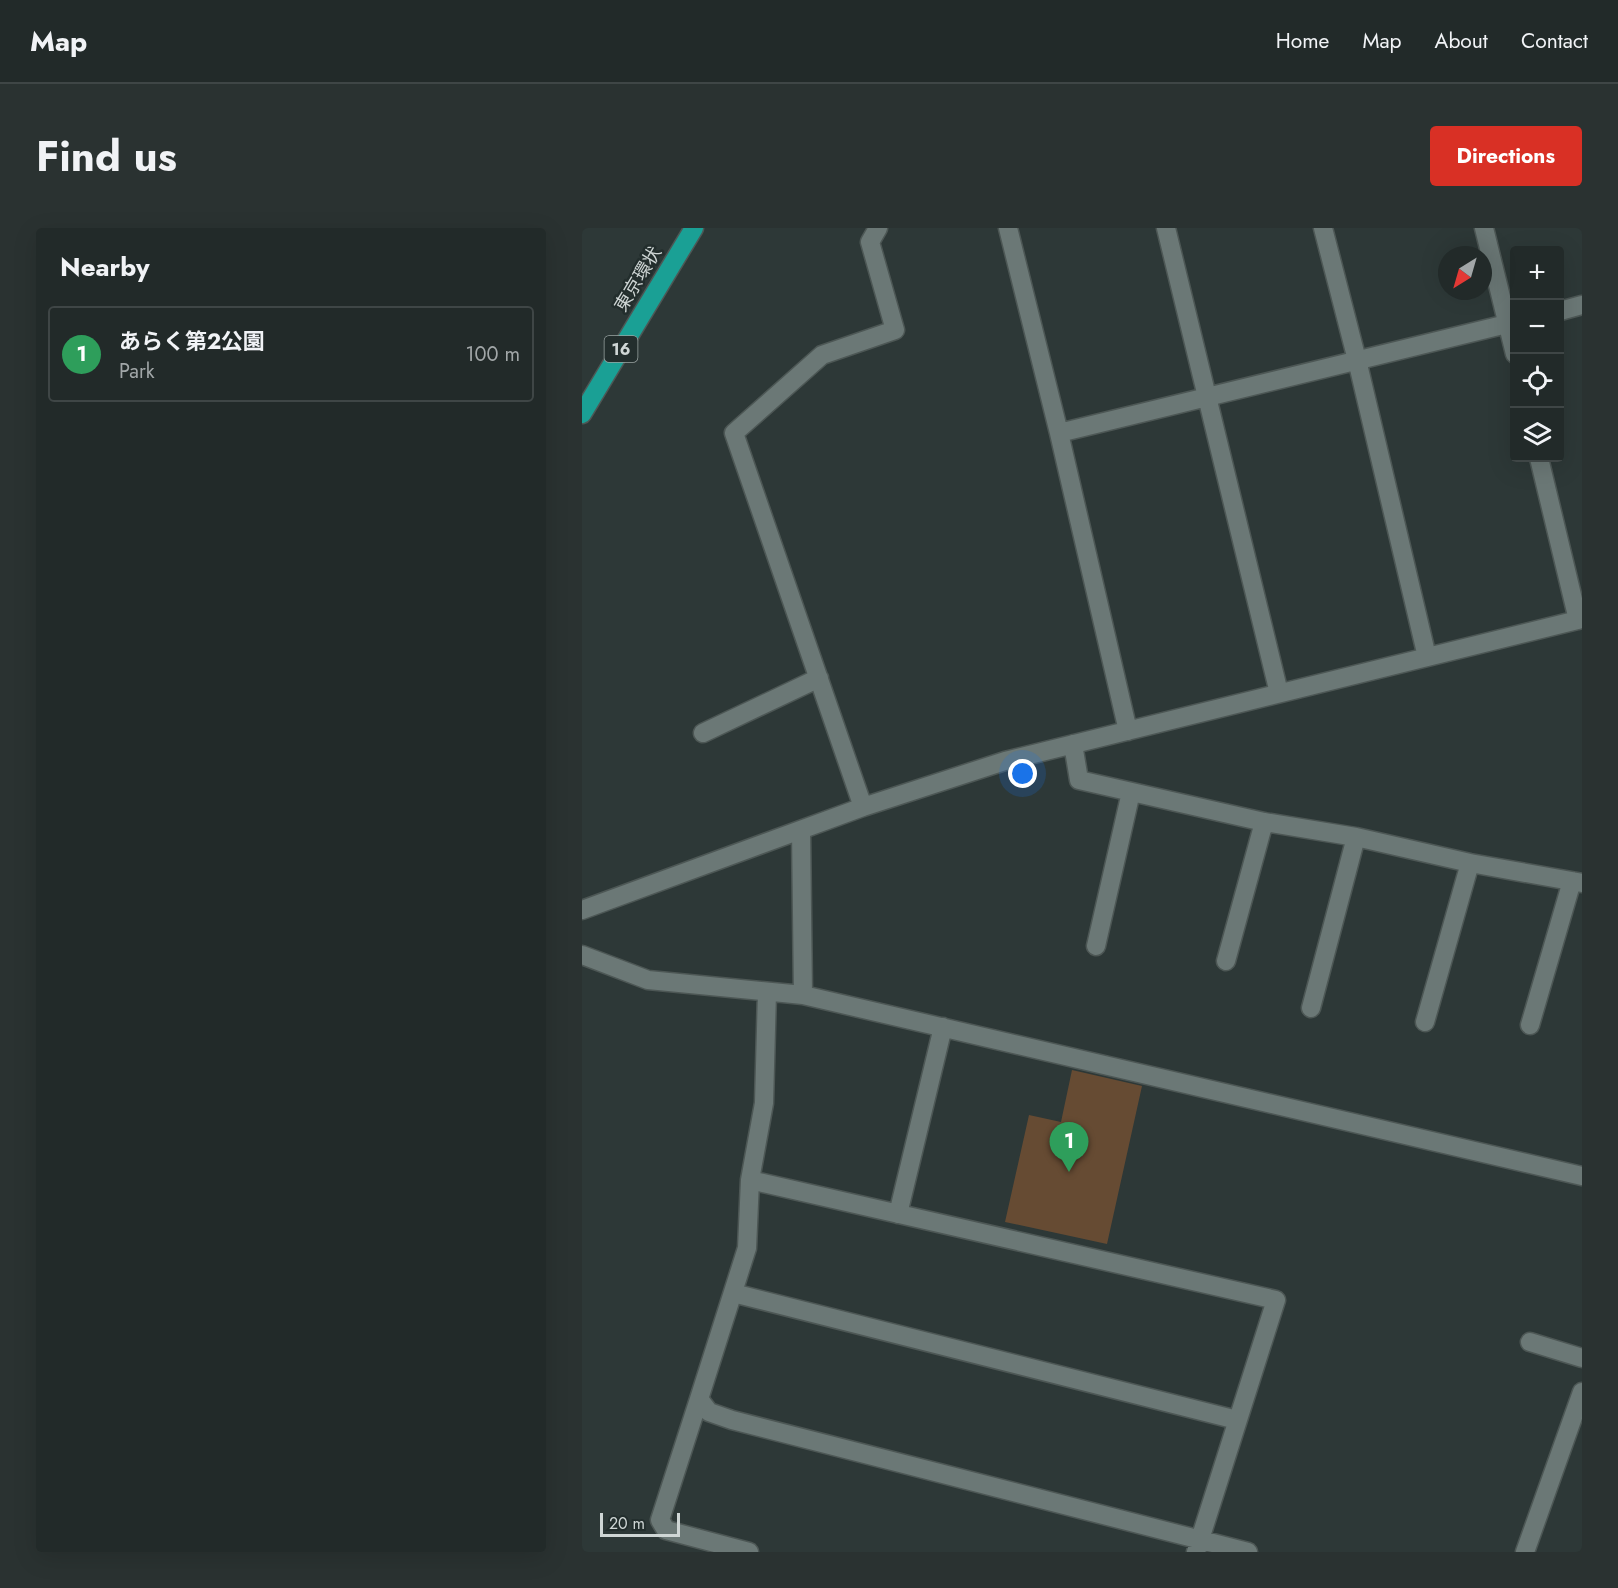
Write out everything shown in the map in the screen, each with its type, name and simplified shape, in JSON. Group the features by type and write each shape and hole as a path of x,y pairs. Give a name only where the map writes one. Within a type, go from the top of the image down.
{"highway":[{"name":"東京環状","path":"582,414 694,228"}],"street":[{"path":"863,807 734,433 822,355 895,330 870,242 878,228"},
{"path":"1008,228 1059,433 1128,731"},
{"path":"1166,228 1279,693"},
{"path":"1323,228 1357,360 1427,657"},
{"path":"1484,228 1510,319"},
{"path":"1564,310 1582,305"},
{"path":"1059,433 1510,322"},
{"path":"582,910 863,807 1005,761 1580,619 1540,462"},
{"path":"703,733 819,678"},
{"path":"1073,744 1079,780 1264,822 1356,837 1470,863 1577,882 1530,1025"},
{"path":"1096,946 1131,792"},
{"path":"1226,961 1264,822"},
{"path":"801,830 802,995"},
{"path":"1311,1008 1356,837"},
{"path":"1425,1022 1470,863"},
{"path":"582,955 648,980 802,995 1582,1176"},
{"path":"749,1552 666,1530 660,1520 747,1248 750,1180 764,1103 766,992"},
{"path":"898,1214 943,1027"},
{"path":"750,1180 1276,1300 1197,1545"},
{"path":"733,1293 1237,1420"},
{"path":"1530,1342 1582,1358"},
{"path":"1526,1552 1582,1392"},
{"path":"699,1399 709,1412 732,1420 1197,1545 1248,1552"}],"shaded area":[{"path":"1072,1070 1142,1086 1107,1244 1005,1222 1029,1115 1061,1122"}],"place":[{"name":"あらく第２公園","path":"1069,1172"}]}
